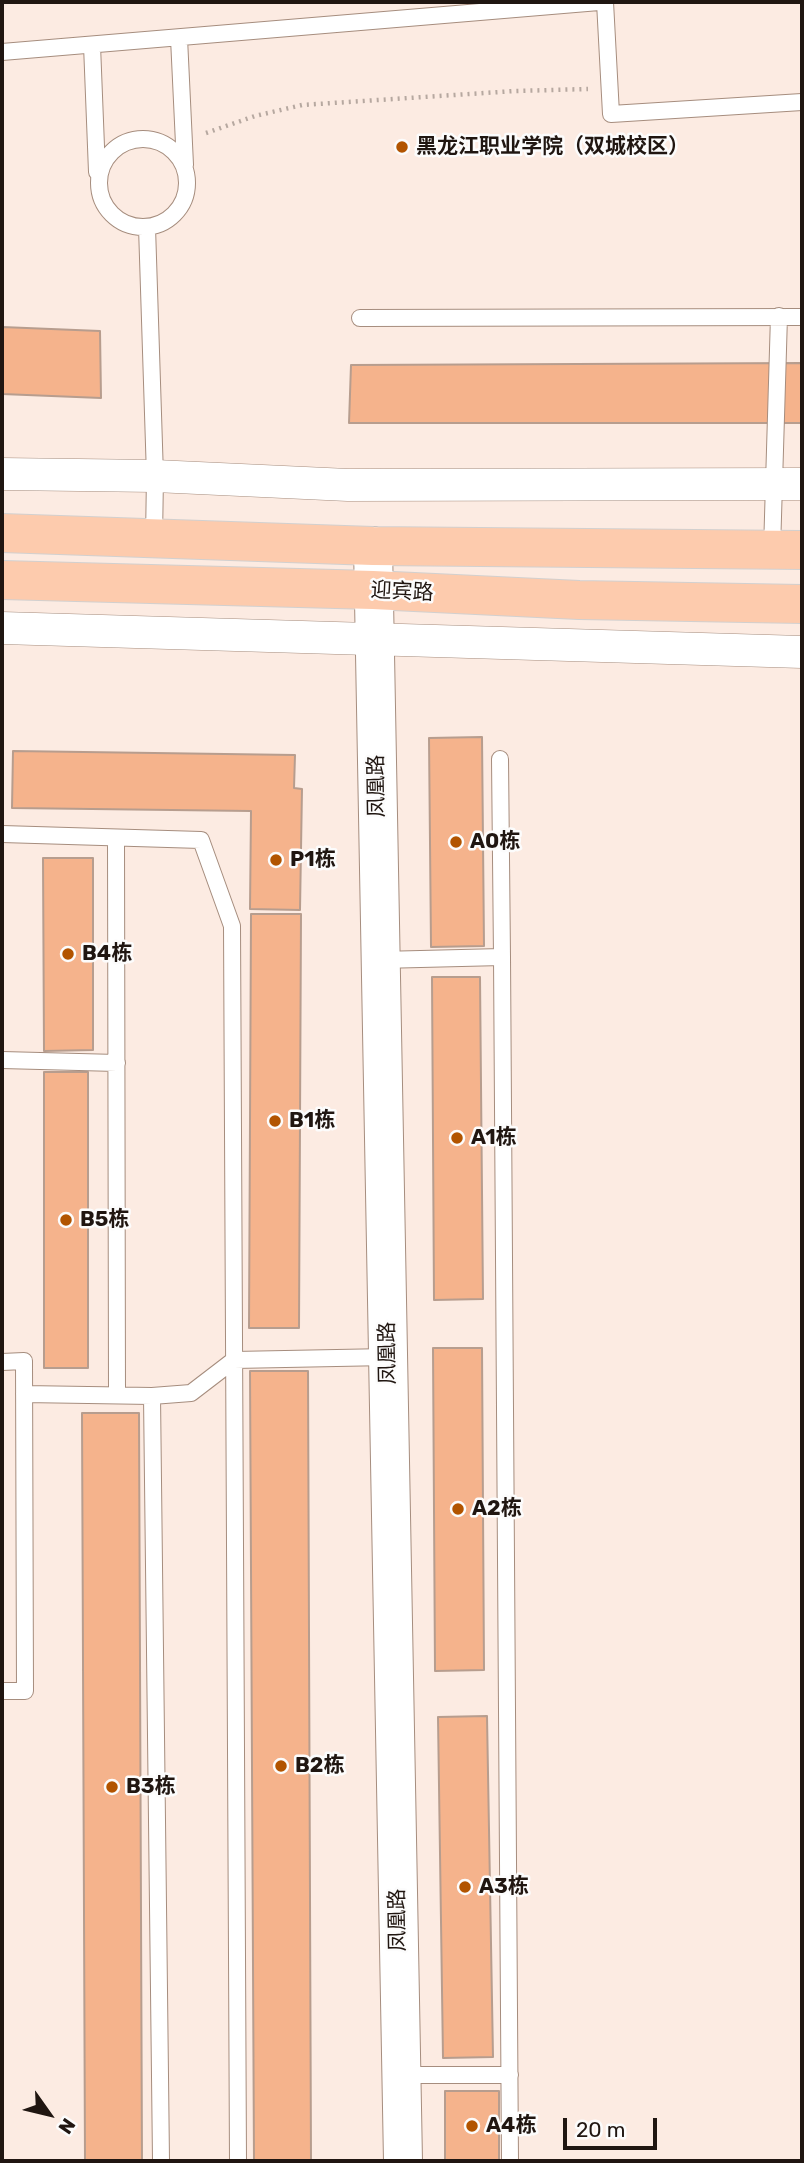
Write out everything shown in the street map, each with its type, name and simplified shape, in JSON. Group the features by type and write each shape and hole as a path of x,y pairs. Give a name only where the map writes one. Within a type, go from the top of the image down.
{"main road":[{"path":"2,533 373,545 787,550"},
{"name":"迎宾路","path":"2,580 373,590 579,600 802,604"}],"street":[{"path":"2,474 155,476 348,485 788,484"},
{"name":"凤凰路","path":"373,545 403,2161"},
{"path":"2,628 802,652"}],"lane":[{"path":"2,52 602,2 611,114 802,102"},
{"path":"92,45 100,197 108,210 119,220 132,226 147,227 160,223 180,207 185,194 187,182 179,38"},
{"path":"98,182 107,156 129,140 156,141 169,147 185,169"},
{"path":"147,227 155,476 154,538"},
{"path":"779,316 788,484 787,550"},
{"path":"360,318 802,317"},
{"path":"500,760 510,2161"},
{"path":"2,834 201,840 232,926 238,2161"},
{"path":"116,838 117,1394"},
{"path":"380,960 502,957"},
{"path":"2,1060 117,1063"},
{"path":"24,1394 152,1396 191,1393 234,1360 388,1357"},
{"path":"2,1362 24,1362 24,1691 2,1691"},
{"path":"152,1396 161,2161"},
{"path":"401,2075 510,2075"}],"path":[{"path":"183,144 208,132 255,116 302,105 515,91 610,88"}],"building":[{"path":"2,327 100,331 101,398 2,394"},
{"path":"802,363 802,423 349,423 351,365"},
{"name":"A0栋","path":"482,737 484,946 431,947 429,738"},
{"name":"P1栋","path":"13,751 295,755 294,788 302,789 300,910 250,909 251,811 12,808"},
{"name":"B4栋","path":"43,858 93,858 93,1050 44,1051"},
{"name":"B1栋","path":"251,914 301,914 299,1328 249,1328"},
{"name":"A1栋","path":"432,977 480,977 483,1299 434,1300"},
{"name":"B5栋","path":"44,1072 88,1072 88,1368 44,1368"},
{"name":"A2栋","path":"433,1348 482,1348 484,1670 435,1671"},
{"name":"B2栋","path":"250,1371 308,1371 311,2161 254,2161"},
{"name":"B3栋","path":"82,1413 139,1413 142,2161 85,2161"},
{"name":"A3栋","path":"487,1716 493,2057 443,2058 438,1717"},
{"name":"A4栋","path":"445,2091 499,2091 499,2161 445,2161"}],"place":[{"name":"黑龙江职业学院（双城校区）","path":"402,147"},
{"name":"A0栋","path":"456,842"},
{"name":"P1栋","path":"276,860"},
{"name":"B4栋","path":"68,954"},
{"name":"B1栋","path":"275,1121"},
{"name":"A1栋","path":"457,1138"},
{"name":"B5栋","path":"66,1220"},
{"name":"A2栋","path":"458,1509"},
{"name":"B2栋","path":"281,1766"},
{"name":"B3栋","path":"112,1787"},
{"name":"A3栋","path":"465,1887"},
{"name":"A4栋","path":"472,2126"}]}
